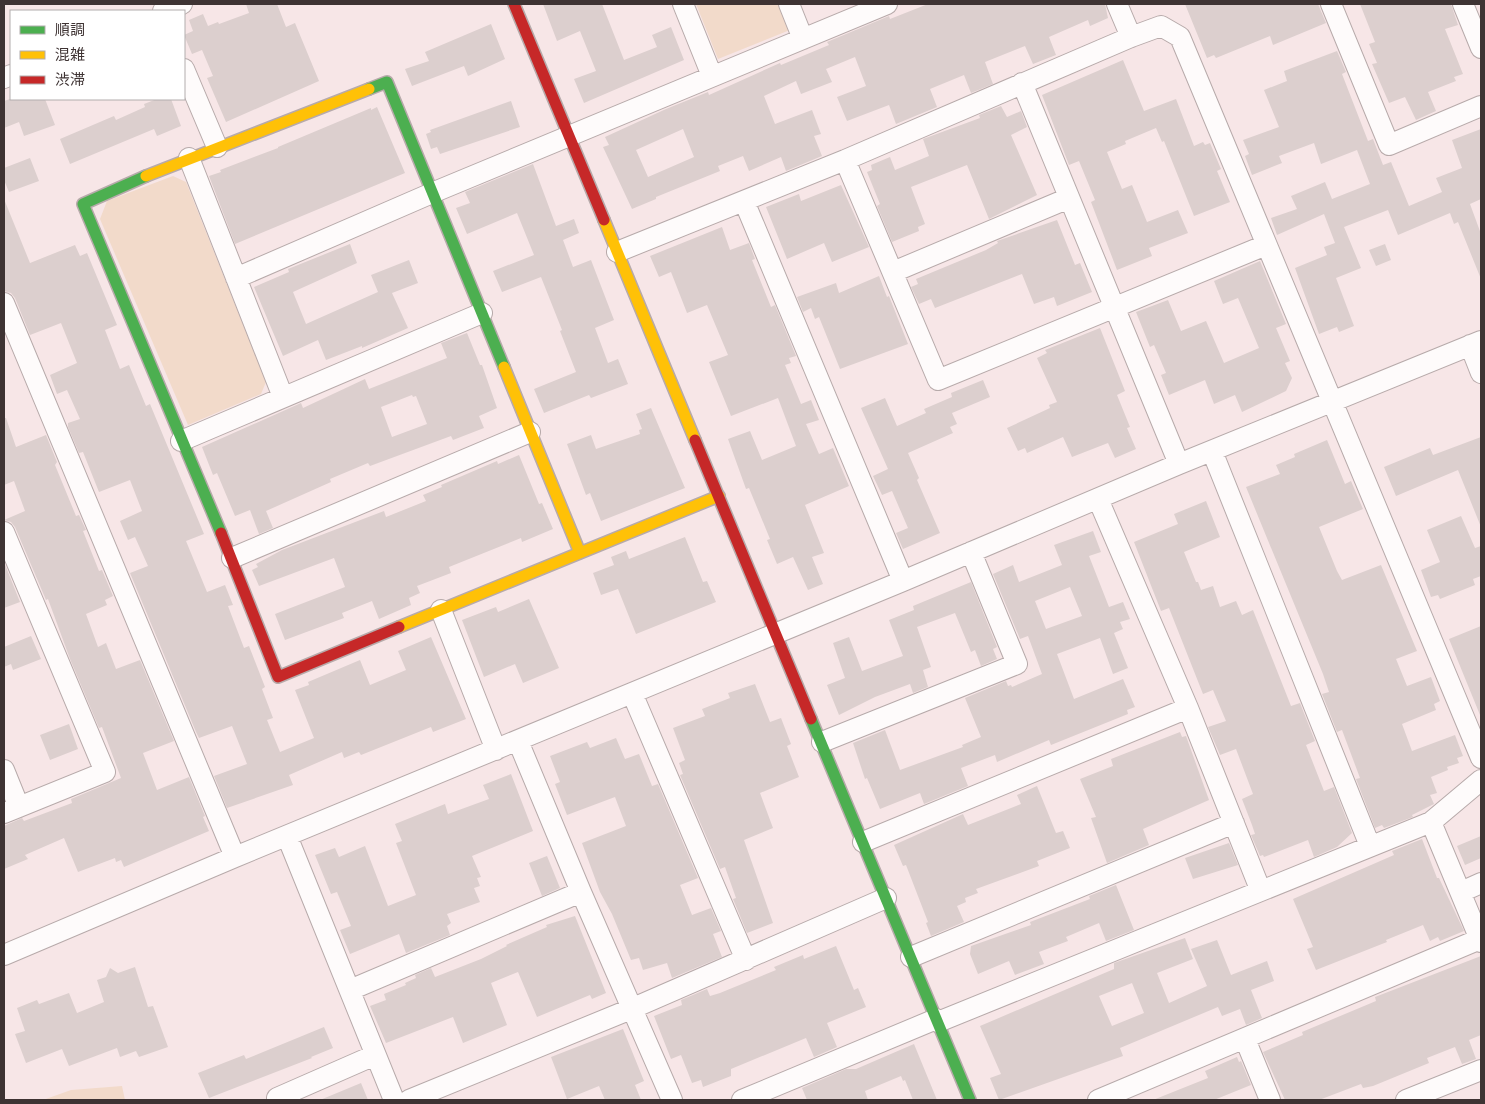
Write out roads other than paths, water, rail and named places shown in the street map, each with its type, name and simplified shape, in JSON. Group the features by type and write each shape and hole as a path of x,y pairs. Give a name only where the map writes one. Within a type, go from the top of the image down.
{"street":[{"path":"167,10 182,4"},
{"path":"514,4 970,1100"},
{"path":"683,4 712,76"},
{"path":"789,4 803,39"},
{"path":"236,278 432,193 887,4"},
{"path":"1117,4 1131,37"},
{"path":"1331,4 1389,145 1481,106"},
{"path":"1463,4 1481,48"},
{"path":"618,252 845,160 1131,37 1160,26 1180,37 1481,758"},
{"path":"185,71 217,147"},
{"path":"580,553 386,82 189,158 83,204 181,441 232,558 278,677 719,496"},
{"path":"1022,83 1179,464"},
{"path":"189,158 283,397"},
{"path":"845,160 938,380 1114,305 1266,244"},
{"path":"893,272 1069,198"},
{"path":"744,201 903,581"},
{"path":"4,303 235,857"},
{"path":"181,441 482,313"},
{"path":"4,955 235,857 903,581 1179,464 1476,343 1481,373"},
{"path":"232,558 530,432"},
{"path":"1212,451 1370,846"},
{"path":"1098,499 1188,708 1260,889"},
{"path":"4,532 105,772 11,810 4,770"},
{"path":"822,742 1017,664 971,552"},
{"path":"442,610 496,750"},
{"path":"632,693 746,960"},
{"path":"863,842 1188,708"},
{"path":"518,741 581,892 672,1100"},
{"path":"742,1100 787,1092 937,1020 1431,822 1481,780"},
{"path":"1098,1100 1480,940 1431,822"},
{"path":"910,957 1234,823"},
{"path":"287,836 394,1100"},
{"path":"1461,892 1481,883"},
{"path":"350,990 581,892"},
{"path":"409,1100 632,1009 886,898"},
{"path":"1245,1039 1270,1100"},
{"path":"278,1100 277,1098 375,1055"},
{"path":"1406,1100 1481,1070"}]}
